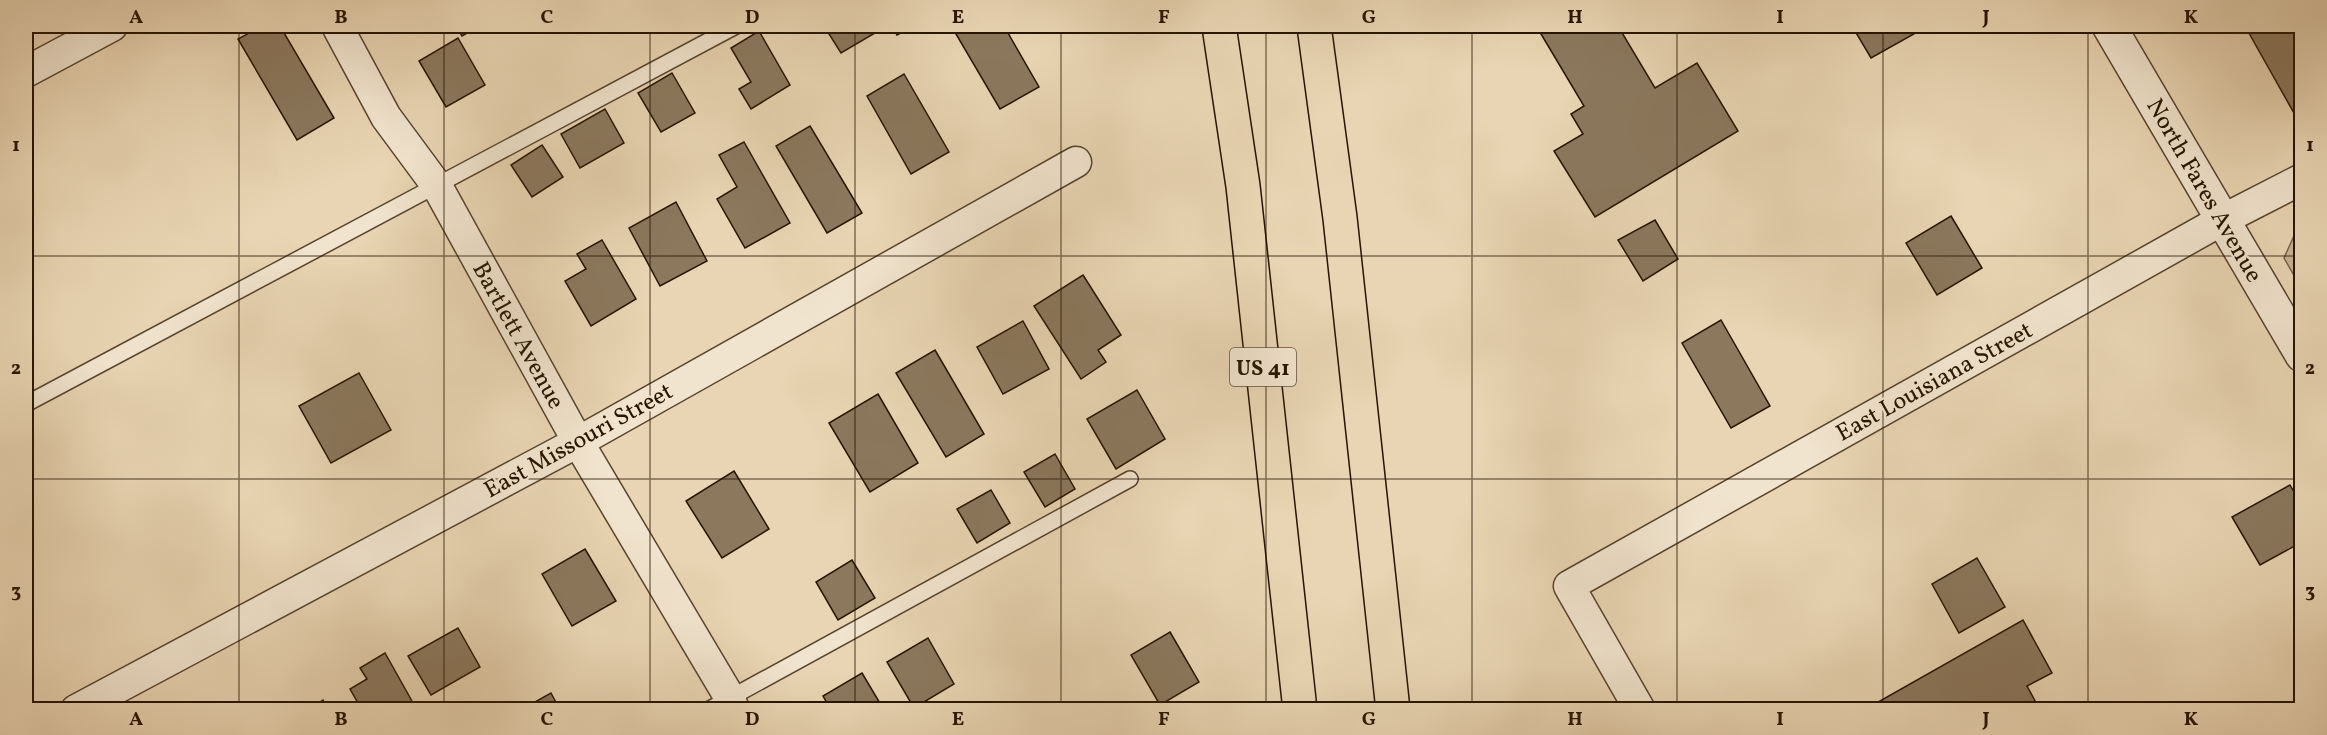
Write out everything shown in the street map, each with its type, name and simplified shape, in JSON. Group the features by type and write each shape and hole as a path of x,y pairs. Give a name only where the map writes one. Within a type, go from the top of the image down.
{"highway":[{"name":"US 41","path":"1219,26 1243,186 1300,710"},
{"path":"1314,26 1340,218 1393,710"}],"street":[{"path":"26,72 112,26"},
{"name":"Bartlett Avenue","path":"337,26 386,117 436,186 724,706"},
{"name":"North Fares Avenue","path":"2109,26 2301,355"},
{"name":"East Missouri Street","path":"76,710 578,442 1076,162"},
{"name":"East Louisiana Street","path":"1640,710 1569,586 2222,220 2301,179"}],"lane":[{"path":"26,404 736,26"},
{"path":"724,706 1130,479"}],"shaded area":[{"path":"2301,227 2301,288 2284,258 2297,229"}],"building":[{"path":"262,26 280,26 334,118 297,140 238,39"},
{"path":"456,26 480,26 462,36"},
{"path":"824,26 877,26 880,30 841,53"},
{"path":"891,26 914,26 897,35"},
{"path":"972,26 1004,26 1039,87 1000,109 956,34"},
{"path":"1555,26 1618,26 1655,88 1697,63 1738,131 1595,217 1554,151 1583,134 1571,114 1584,106 1541,34"},
{"path":"1852,26 1919,26 1921,30 1871,58"},
{"path":"2245,26 2302,26 2302,121 2299,122"},
{"path":"759,31 790,85 751,109 739,89 751,82 731,48"},
{"path":"458,38 485,85 446,107 419,61"},
{"path":"672,73 695,113 661,132 638,93"},
{"path":"904,74 949,152 911,174 867,96"},
{"path":"605,109 624,143 580,168 561,134"},
{"path":"810,126 862,213 827,233 776,146"},
{"path":"744,142 790,223 745,248 717,199 737,187 719,155"},
{"path":"542,145 563,177 532,197 511,165"},
{"path":"676,202 707,261 660,286 629,228"},
{"path":"1951,216 1982,268 1937,295 1906,243"},
{"path":"1655,220 1678,259 1643,281 1618,240"},
{"path":"602,240 636,299 591,326 565,281 586,269 577,254"},
{"path":"1083,275 1121,335 1098,350 1106,362 1081,379 1034,306"},
{"path":"1721,320 1770,406 1731,428 1682,343"},
{"path":"1023,321 1049,369 1003,394 977,347"},
{"path":"935,350 984,434 946,457 896,373"},
{"path":"359,373 391,430 331,463 299,406"},
{"path":"1137,390 1165,439 1116,469 1087,419"},
{"path":"878,394 918,463 870,492 829,423"},
{"path":"1055,454 1075,489 1045,507 1024,472"},
{"path":"734,471 769,529 722,558 686,501"},
{"path":"2290,485 2302,506 2302,542 2260,565 2232,517"},
{"path":"991,490 1010,523 977,543 957,509"},
{"path":"585,549 616,601 572,626 542,574"},
{"path":"1977,558 2005,607 1959,633 1932,584"},
{"path":"852,560 875,598 838,620 816,582"},
{"path":"2023,620 2052,673 2027,686 2040,710 1864,710"},
{"path":"458,628 480,667 431,695 408,656"},
{"path":"1170,632 1199,682 1160,705 1131,655"},
{"path":"928,638 954,684 914,708 887,662"},
{"path":"385,653 417,710 362,710 350,689 367,679 360,668"},
{"path":"862,673 884,710 831,710 823,696"},
{"path":"551,693 560,710 525,710 524,708"},
{"path":"323,700 328,710 308,710"}]}
